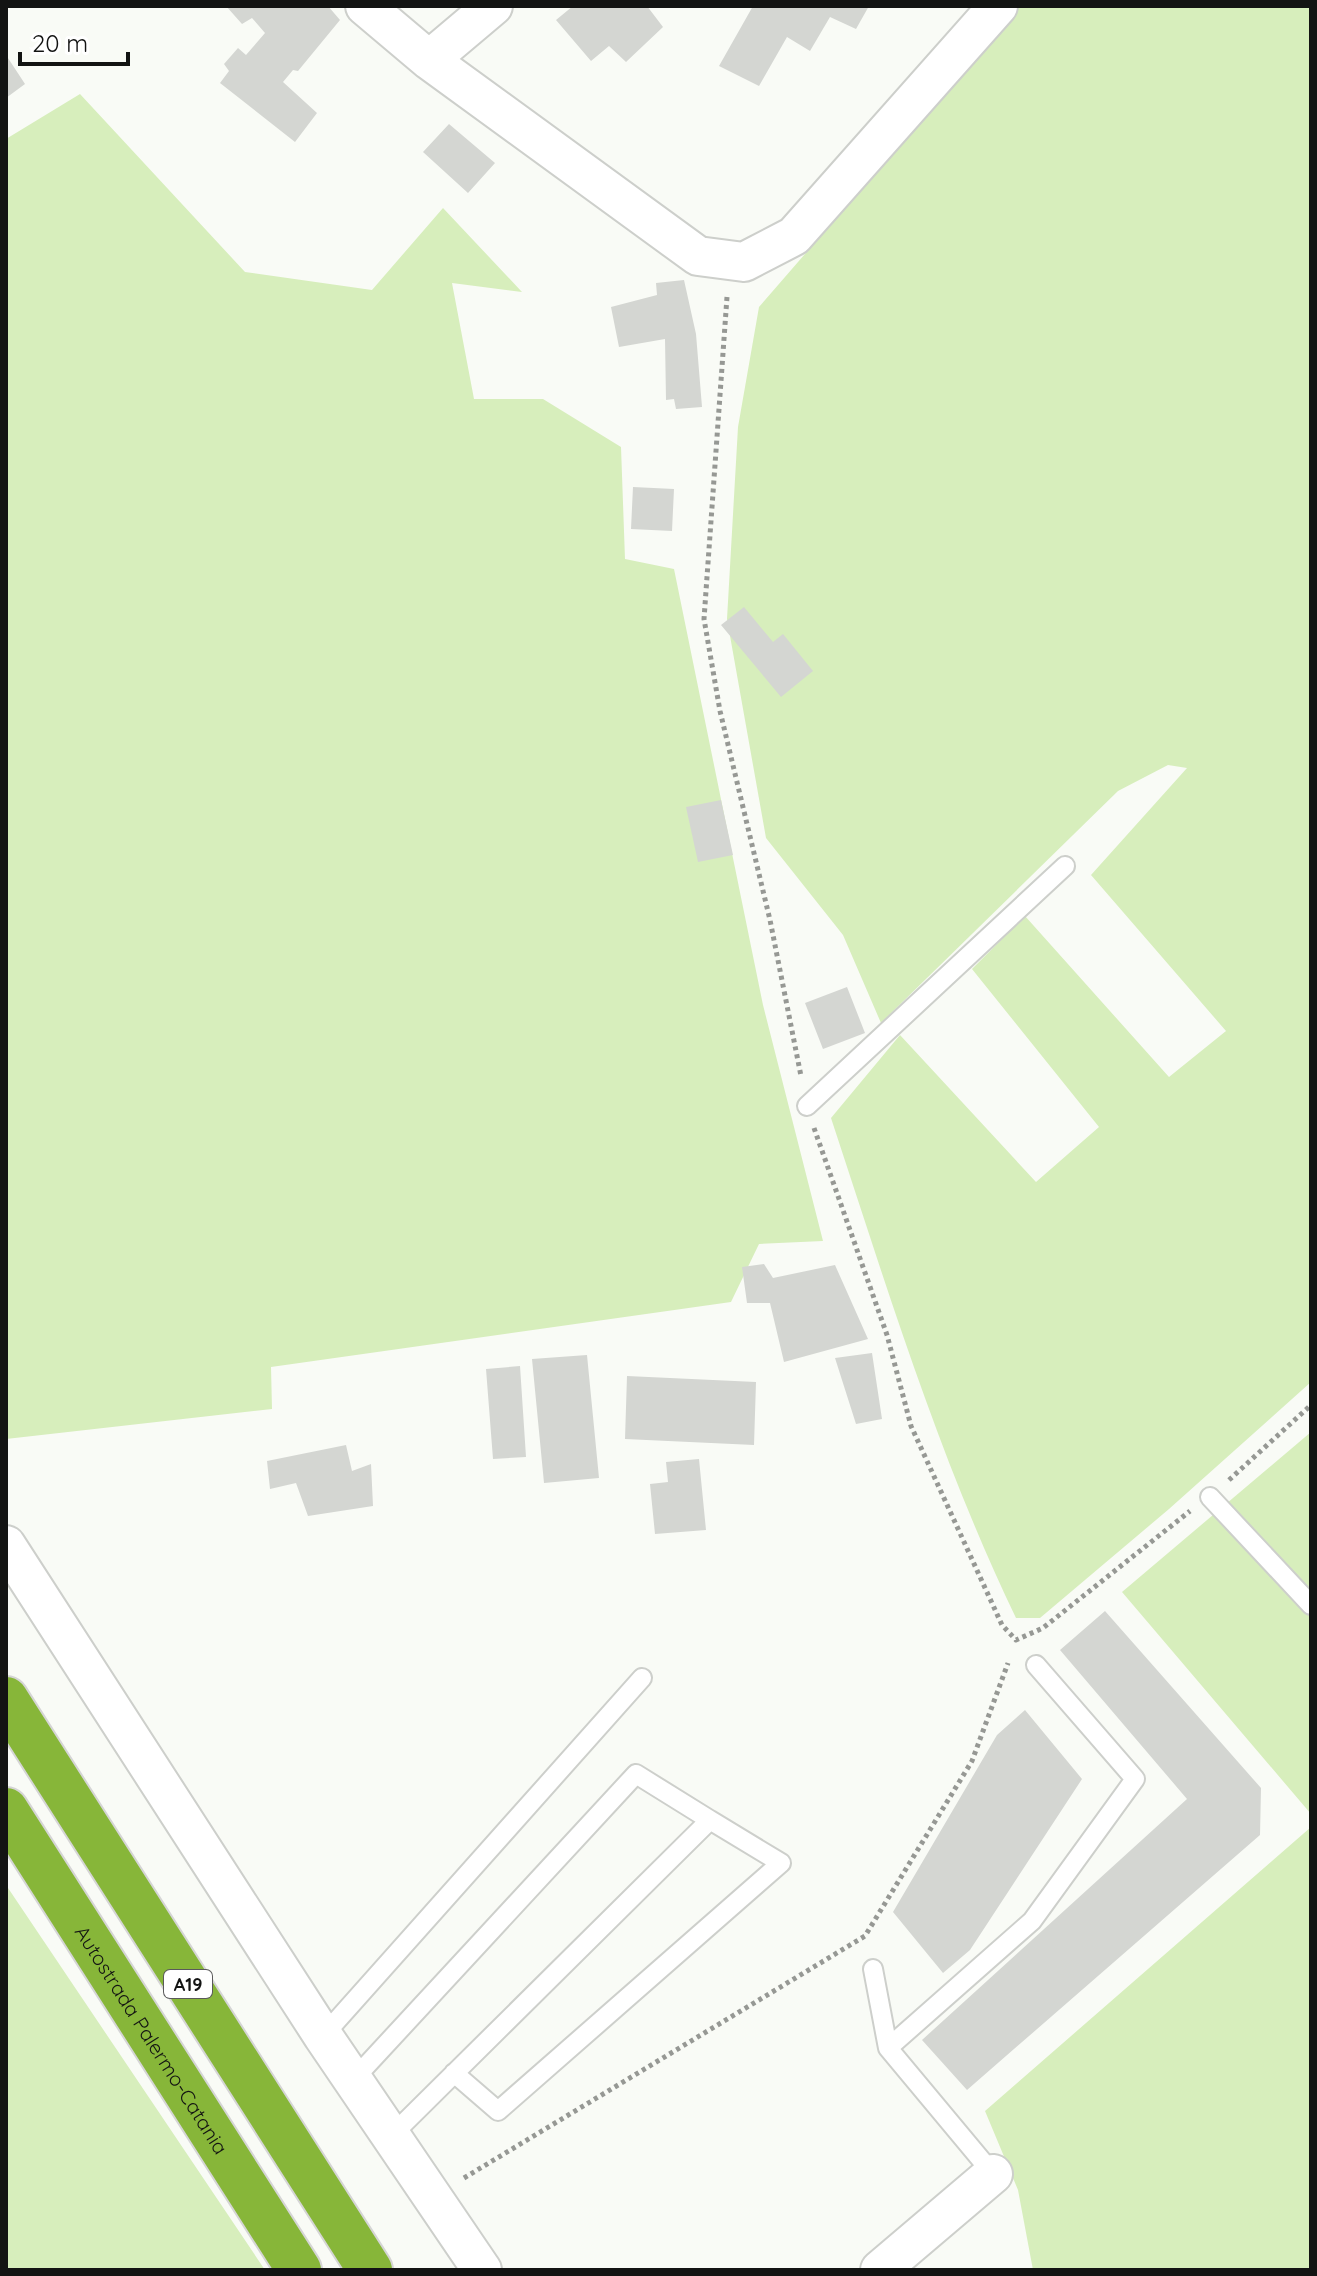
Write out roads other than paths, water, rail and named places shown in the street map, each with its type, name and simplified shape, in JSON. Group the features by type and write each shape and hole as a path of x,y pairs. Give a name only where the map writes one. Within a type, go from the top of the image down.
{"highway":[{"name":"A19","path":"6,1699 370,2270"},
{"name":"Autostrada Palermo-Catania","path":"6,1810 299,2270"}],"street":[{"path":"365,6 429,60 698,256 744,262 794,236 998,6"},
{"path":"429,60 493,6"},
{"path":"6,1545 323,2036 482,2270"},
{"path":"880,2270 993,2174"}],"lane":[{"path":"807,1106 1065,866"},
{"path":"1210,1497 1311,1605"},
{"path":"888,2048 1032,1921 1135,1779 1036,1665"},
{"path":"323,2036 642,1678"},
{"path":"353,2080 636,1774 781,1863 498,2111 454,2073"},
{"path":"391,2136 710,1820"},
{"path":"873,1969 888,2048 993,2174"}]}
